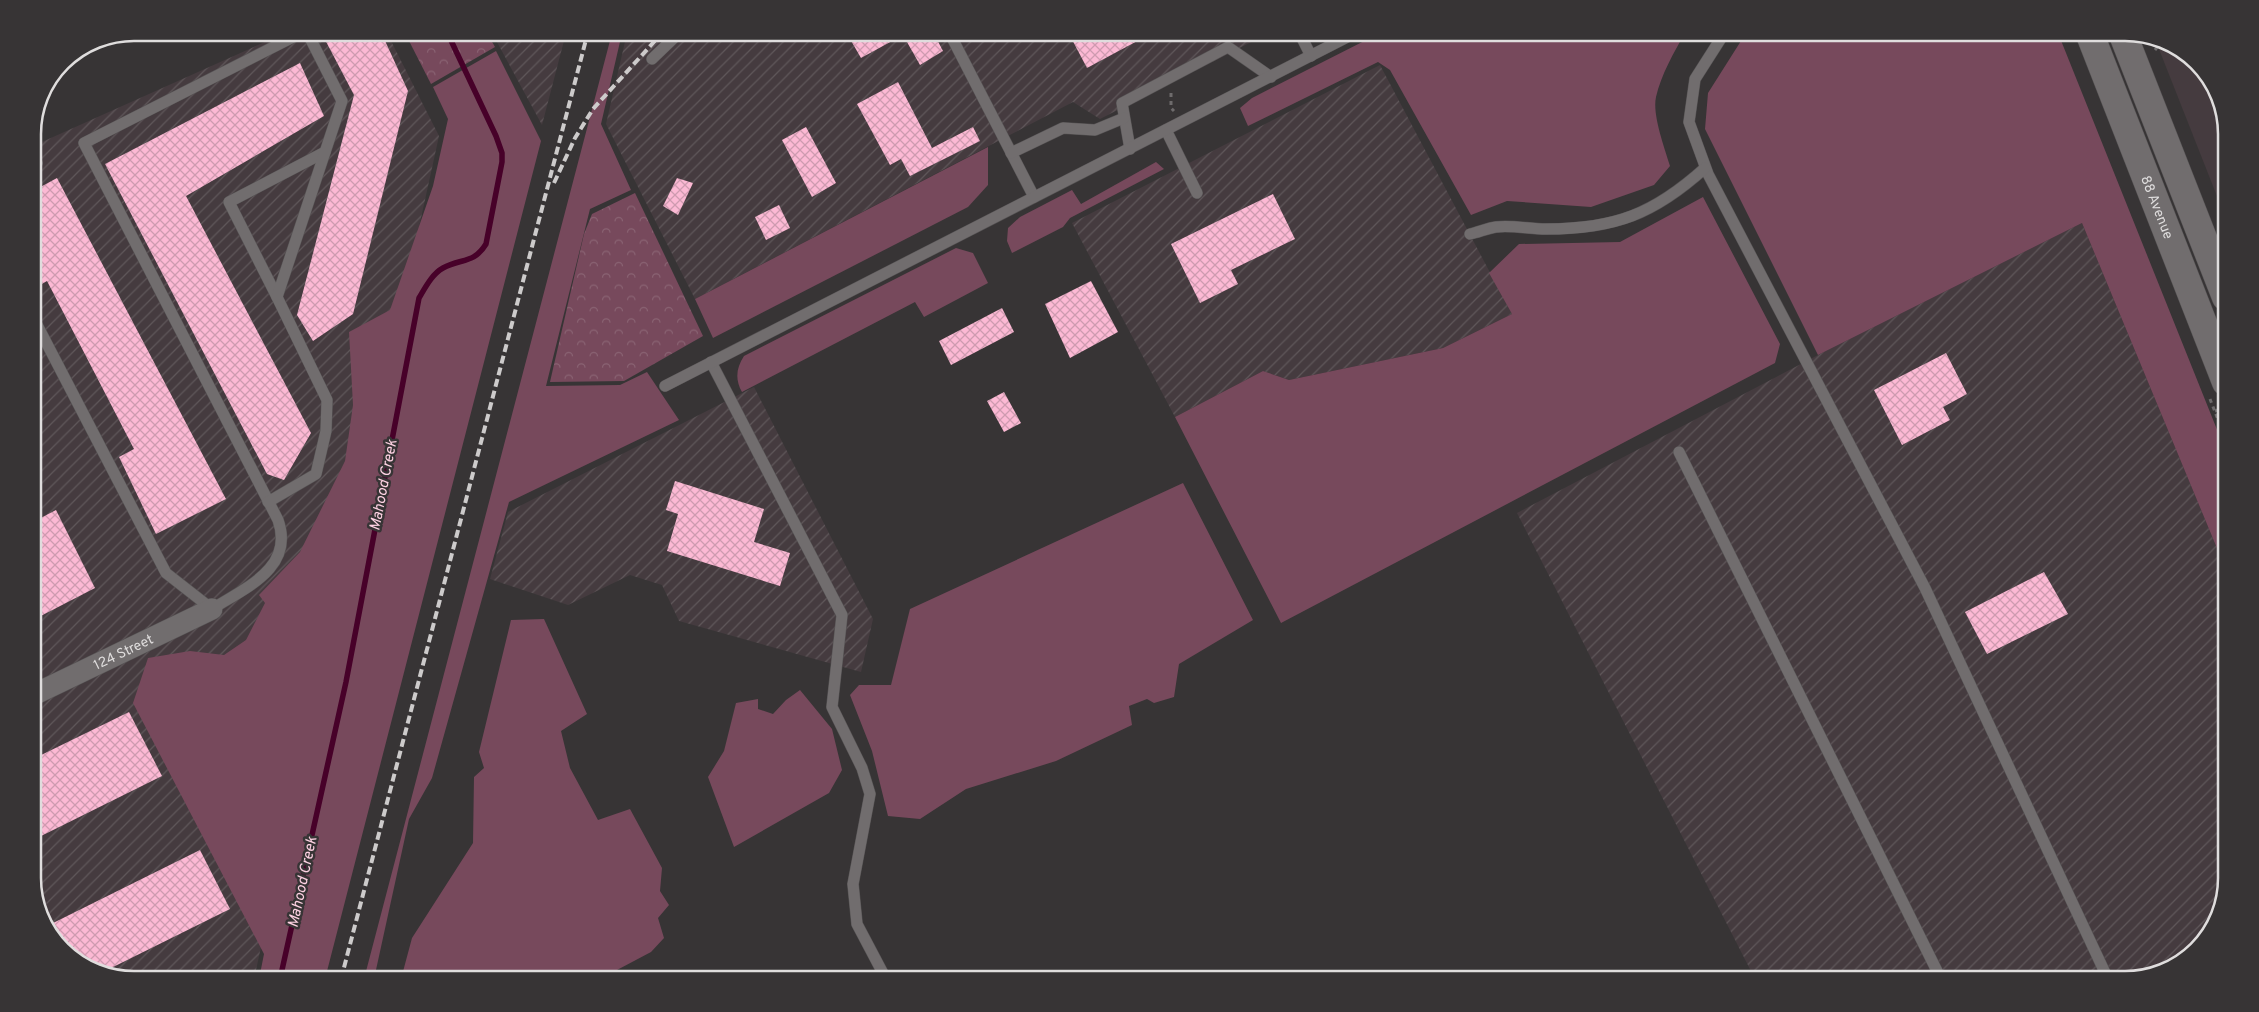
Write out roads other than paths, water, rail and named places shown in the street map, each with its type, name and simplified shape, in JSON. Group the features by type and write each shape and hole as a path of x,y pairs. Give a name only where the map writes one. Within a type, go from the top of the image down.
{"main road":[{"name":"88 Avenue","path":"2092,41 2218,361"},
{"path":"2126,41 2218,268"}],"street":[{"path":"2190,289 2218,281"},
{"name":"124 Street","path":"41,691 212,609"}],"lane":[{"path":"41,333 166,573 212,609 264,575 279,557 283,541 282,530 84,143 287,41"},
{"path":"277,297 342,100 310,41"},
{"path":"652,59 671,41"},
{"path":"955,41 1034,197"},
{"path":"1304,41 1311,56"},
{"path":"665,386 1340,41"},
{"path":"1719,41 1695,79 1689,122 1705,168 1925,588 2104,971"},
{"path":"1130,148 1122,103 1228,47 1271,77"},
{"path":"1011,153 1063,128 1094,130 1124,118"},
{"path":"1166,130 1198,193"},
{"path":"268,502 316,474 326,431 327,400 229,202 325,152"},
{"path":"1470,234 1496,227 1594,228 1632,217 1659,204 1680,190 1705,168"},
{"path":"711,362 842,615 832,707 862,768 870,794 853,884 857,924 881,971"},
{"path":"1679,452 1937,971"}],"waterway":[{"name":"Mahood Creek","path":"282,971 346,682 419,298 435,274 443,268 472,258 486,244 502,162 502,153 496,136 451,41"}],"railway":[{"path":"343,971 586,41"},
{"path":"554,183 575,138 593,109 655,41"}]}
